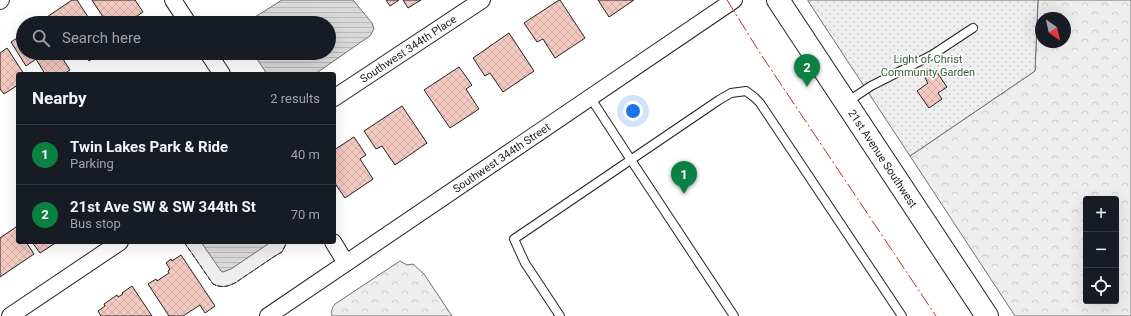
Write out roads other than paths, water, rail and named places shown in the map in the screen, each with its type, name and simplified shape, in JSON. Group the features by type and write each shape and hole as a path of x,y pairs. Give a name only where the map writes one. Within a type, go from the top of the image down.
{"main road":[{"name":"21st Avenue Southwest","path":"778,0 984,315"}],"street":[{"path":"173,0 183,16"},
{"name":"Southwest 344th Place","path":"336,97 482,0"},
{"name":"Southwest 344th Street","path":"268,316 734,0"},
{"path":"213,60 221,72"},
{"path":"10,316 117,244"},
{"path":"334,244 346,263"}],"lane":[{"path":"846,102 871,86 932,55 973,28"},
{"path":"560,316 525,263 514,239 724,97 735,92 746,91 760,103 902,316"},
{"path":"590,97 734,316"}],"place":[{"name":"21st Ave SW & SW 344th St","path":"807,87"},
{"name":"Twin Lakes Park & Ride","path":"684,194"}],"park label":[{"name":"Light of Christ Community Garden","path":"928,65"}]}
